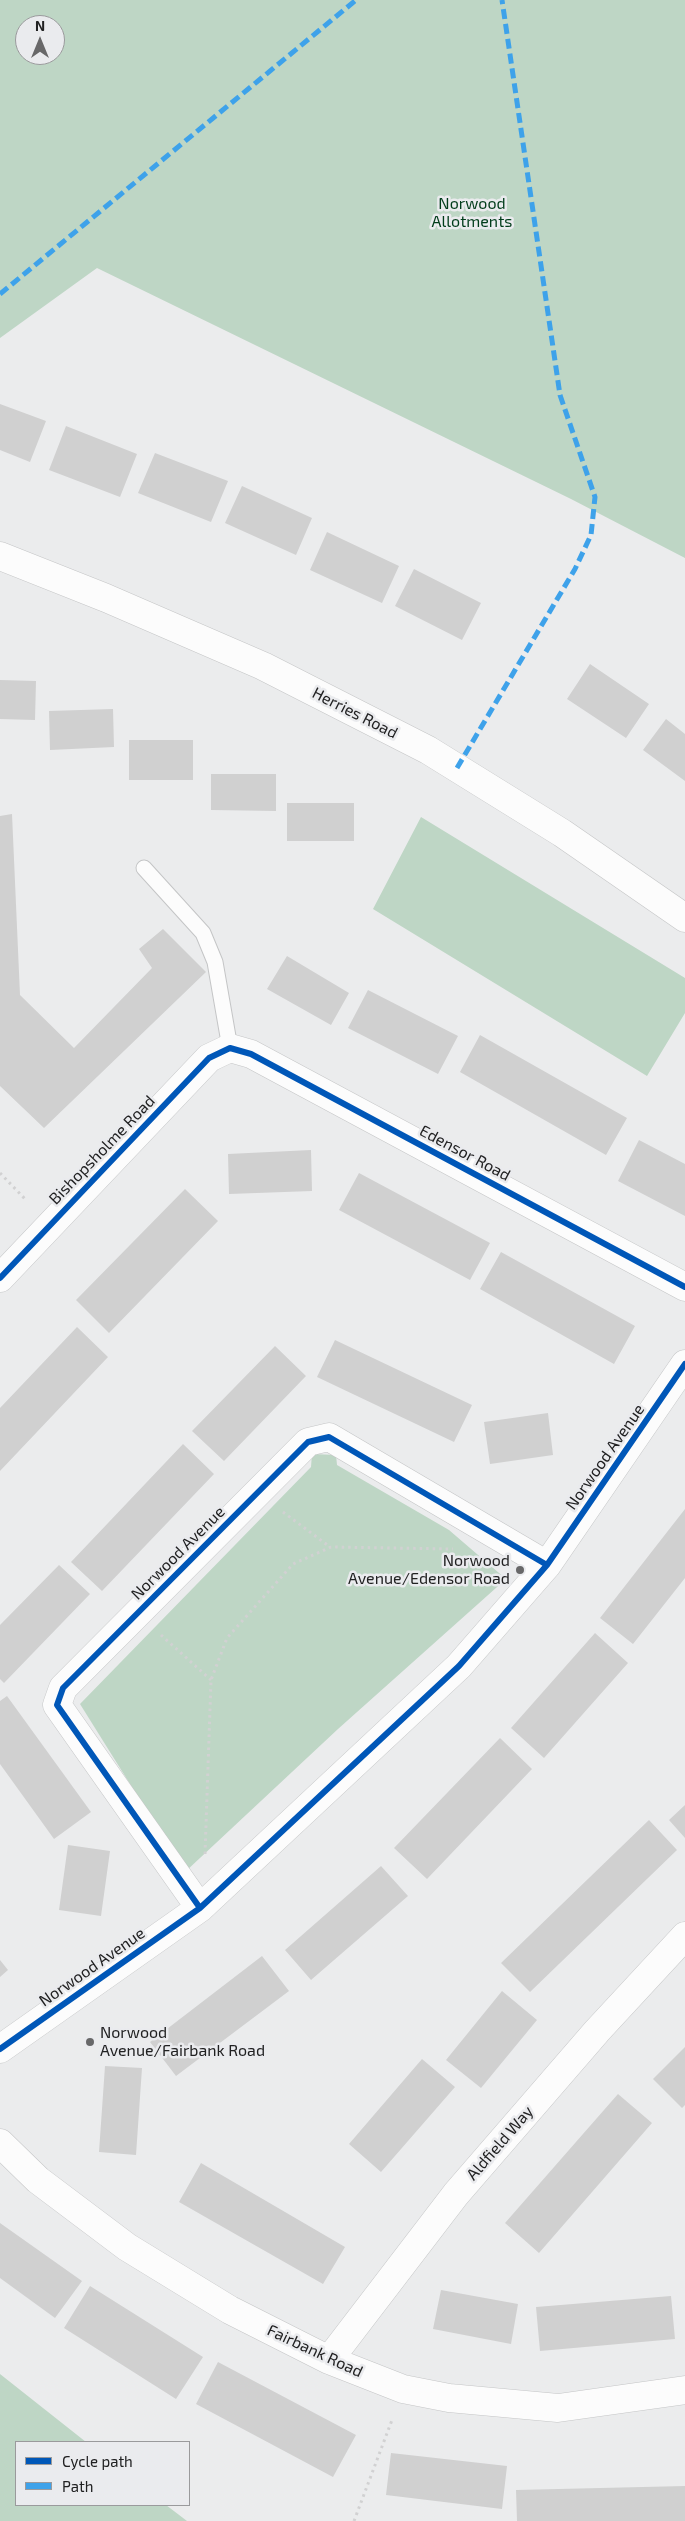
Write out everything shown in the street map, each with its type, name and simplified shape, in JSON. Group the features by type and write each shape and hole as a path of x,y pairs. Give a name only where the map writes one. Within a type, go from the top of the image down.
{"street":[{"name":"Herries Road","path":"1,559 106,598 263,666 428,750 562,833 685,918"},
{"name":"Bishopsholme Road","path":"0,1278 209,1058 230,1048"},
{"name":"Edensor Road","path":"230,1048 251,1054 685,1287"},
{"name":"Norwood Avenue","path":"0,2049 200,1908 459,1666 547,1565 685,1364"},
{"name":"Norwood Avenue","path":"200,1908 57,1705 63,1688 308,1442 329,1437 547,1565"},
{"name":"Aldfield Way","path":"329,2360 456,2194 597,2031 685,1936"},
{"name":"Fairbank Road","path":"0,2143 38,2180 128,2247 230,2310 329,2360 403,2389 449,2398 558,2408 685,2390"}],"lane":[{"path":"144,868 203,933 215,962 230,1048"}],"path":[{"path":"0,1173 50,1225"},
{"path":"281,1510 331,1547"},
{"path":"204,1854 211,1680 227,1638 293,1564 331,1547 472,1550 511,1544"},
{"path":"153,1628 211,1680"},
{"path":"354,2521 403,2389"}],"green space":[{"name":"Norwood Allotments","path":"0,0 685,0 685,558 571,499 97,268 0,338"},
{"path":"421,817 685,978 685,1013 647,1076 373,909"},
{"path":"312,1454 336,1455 337,1465 449,1530 506,1579 338,1729 185,1872 80,1704 311,1467"},
{"path":"0,2374 85,2441 15,2441 15,2506 167,2506 187,2521 0,2521"}],"building":[{"path":"0,404 46,421 30,462 0,450"},
{"path":"66,426 137,454 120,497 49,470"},
{"path":"155,453 228,481 211,522 138,493"},
{"path":"242,486 312,518 296,555 225,523"},
{"path":"327,532 399,566 382,603 310,570"},
{"path":"414,569 481,603 462,640 395,606"},
{"path":"590,664 649,704 626,738 567,699"},
{"path":"0,680 36,681 35,720 0,719"},
{"path":"113,709 114,747 50,750 49,711"},
{"path":"666,719 685,734 685,781 643,750"},
{"path":"129,740 193,740 193,780 129,780"},
{"path":"211,774 276,774 276,811 211,810"},
{"path":"287,803 354,803 354,841 287,841"},
{"path":"12,814 20,995 74,1048 152,968 139,949 163,929 206,972 44,1128 0,1086 0,816"},
{"path":"287,956 349,993 331,1025 267,989"},
{"path":"368,990 458,1036 438,1074 348,1028"},
{"path":"480,1035 627,1118 606,1155 460,1072"},
{"path":"639,1140 685,1164 685,1216 618,1181"},
{"path":"311,1150 312,1191 229,1194 228,1154"},
{"path":"359,1173 490,1243 470,1280 339,1210"},
{"path":"185,1189 218,1221 109,1333 76,1300"},
{"path":"501,1252 635,1326 614,1364 480,1289"},
{"path":"77,1327 108,1357 0,1471 0,1408"},
{"path":"335,1340 472,1405 454,1442 317,1377"},
{"path":"275,1346 306,1376 224,1461 192,1431"},
{"path":"548,1413 553,1455 490,1464 484,1422"},
{"path":"183,1444 214,1474 102,1591 71,1562"},
{"path":"685,1509 685,1578 633,1644 600,1618"},
{"path":"59,1565 90,1594 4,1683 0,1679 0,1625"},
{"path":"595,1633 628,1663 544,1758 511,1728"},
{"path":"7,1696 91,1812 54,1839 0,1764 0,1701"},
{"path":"500,1738 532,1769 427,1879 394,1848"},
{"path":"685,1805 685,1838 669,1820"},
{"path":"649,1820 677,1850 530,1992 501,1963"},
{"path":"68,1845 110,1851 101,1916 59,1910"},
{"path":"381,1866 408,1896 311,1980 285,1950"},
{"path":"262,1956 289,1991 176,2076 150,2042"},
{"path":"0,1960 8,1970 0,1977"},
{"path":"502,1991 537,2020 481,2088 446,2060"},
{"path":"685,2047 685,2105 682,2108 653,2079"},
{"path":"422,2059 455,2087 381,2172 349,2144"},
{"path":"105,2066 142,2068 136,2155 99,2152"},
{"path":"618,2094 652,2123 539,2253 505,2223"},
{"path":"201,2163 345,2247 323,2284 179,2202"},
{"path":"0,2223 82,2281 55,2318 0,2278"},
{"path":"90,2286 203,2357 176,2399 64,2328"},
{"path":"441,2290 518,2304 511,2344 433,2329"},
{"path":"671,2296 675,2339 540,2351 536,2307"},
{"path":"218,2362 356,2435 333,2477 196,2404"},
{"path":"391,2453 507,2466 502,2509 386,2495"},
{"path":"685,2486 685,2521 517,2521 516,2490"}],"marked path":[{"path":"0,294 356,0"},
{"path":"457,768 575,569 591,535 595,497 560,395 502,0"}],"cycle path":[{"path":"0,1278 209,1058 230,1048 251,1054 685,1287"},
{"path":"0,2049 200,1908 459,1666 547,1565 685,1364"},
{"path":"200,1908 57,1705 63,1688 308,1442 329,1437 547,1565"}],"place":[{"name":"Norwood Avenue/Edensor Road","path":"520,1570"},
{"name":"Norwood Avenue/Fairbank Road","path":"90,2042"}]}
